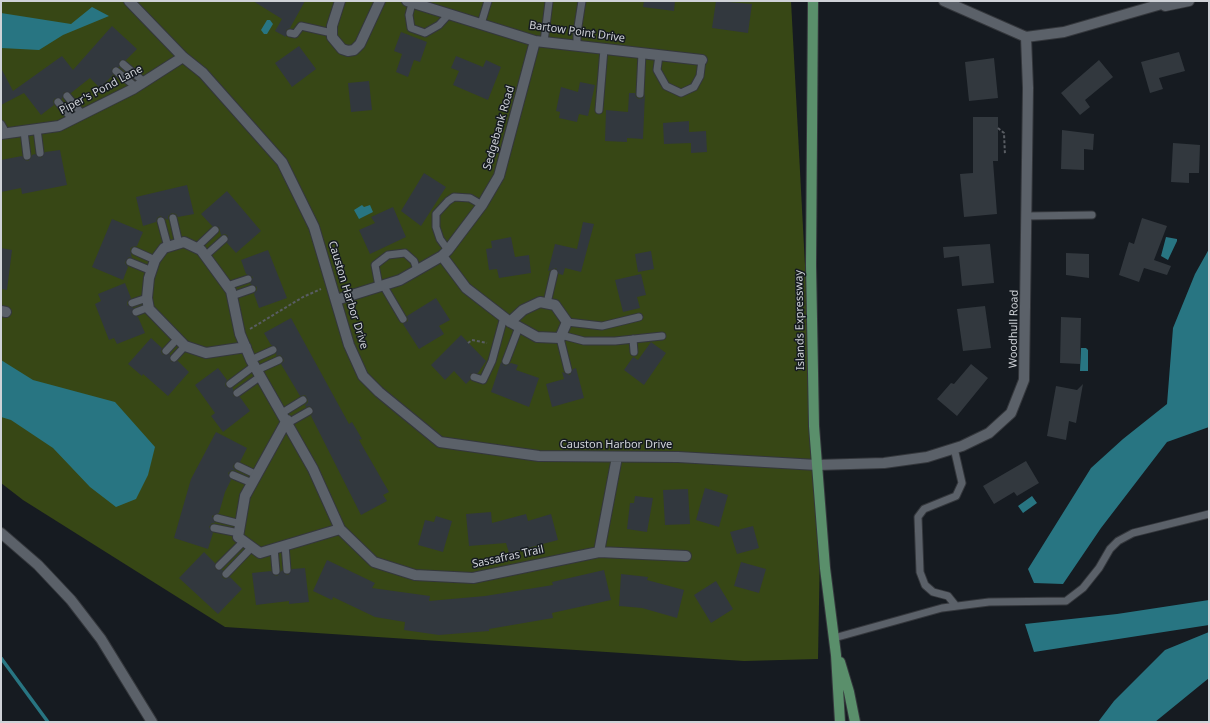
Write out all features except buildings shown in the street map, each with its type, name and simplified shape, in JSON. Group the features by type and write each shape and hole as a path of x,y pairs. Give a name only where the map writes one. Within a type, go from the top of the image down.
{"main road":[{"name":"Islands Expressway","path":"813,1 811,265 814,426 825,568 834,638 840,722"},
{"name":"Islands Expressway","path":"834,638 849,692 855,722"}],"street":[{"name":"Causton Harbor Drive","path":"129,1 183,57 203,73 282,162 314,227 349,345 363,376 379,392 440,442 539,456 678,457 817,465"},
{"path":"340,1 332,26 332,33 336,44 342,49 354,50 360,44 380,1"},
{"path":"944,1 1026,37 1064,32 1164,3 1165,6 1190,1"},
{"name":"Bartow Point Drive","path":"409,2 540,41 702,60"},
{"name":"Woodhull Road","path":"817,465 904,462 927,457 954,448 989,433 1011,413 1024,380 1028,216 1028,88 1026,37"},
{"name":"Sedgebank Road","path":"336,300 400,280 446,253 482,205 499,176 540,41"},
{"name":"Piper's Pond Lane","path":"3,130 24,131 59,126 140,85 183,57"},
{"name":"Sassafras Trail","path":"148,302 155,260 164,248 184,242 201,250 227,286 232,296 240,334 246,347 256,368 313,469 340,529 374,562 415,575 473,578 599,552 686,556"},
{"path":"446,253 466,288 511,322 537,337 561,337 567,322 555,305 540,302 523,310 511,322"},
{"path":"148,302 185,346 206,353 246,347"},
{"path":"286,419 245,496 244,536 260,553 340,529"},
{"path":"599,552 617,457"},
{"path":"1,533 38,565 71,600 101,639 152,722"}],"lane":[{"path":"481,24 488,1"},
{"path":"577,46 577,33 582,1"},
{"path":"409,2 408,15 410,28 425,33 439,25 449,14"},
{"path":"540,41 549,2"},
{"path":"290,33 295,34 301,26 332,33"},
{"path":"599,110 604,49"},
{"path":"640,94 642,53"},
{"path":"660,55 657,70 666,86 680,93 694,87 700,76 702,60"},
{"path":"123,64 140,85"},
{"path":"116,71 140,85"},
{"path":"67,96 82,114"},
{"path":"58,102 72,119"},
{"path":"37,129 40,153"},
{"path":"24,131 28,156"},
{"path":"446,253 436,227 436,214 448,201 454,197 470,198 482,205"},
{"path":"1028,216 1092,215"},
{"path":"173,218 179,244"},
{"path":"161,221 168,247"},
{"path":"196,248 215,230"},
{"path":"205,256 224,239"},
{"path":"135,251 155,260"},
{"path":"403,319 381,286 375,265 388,255 405,253 414,261 417,270"},
{"path":"130,262 152,271"},
{"path":"547,303 554,273"},
{"path":"227,286 248,279"},
{"path":"232,296 252,289"},
{"path":"132,303 148,302"},
{"path":"136,312 148,302"},
{"path":"567,322 602,326 639,317"},
{"path":"474,376 483,380 492,361 496,345 511,322"},
{"path":"506,361 511,322"},
{"path":"568,370 561,337 584,341 662,336"},
{"path":"166,351 178,338"},
{"path":"632,339 634,352"},
{"path":"174,358 185,346"},
{"path":"237,393 256,368 273,350"},
{"path":"230,384 256,368 279,360"},
{"path":"286,419 303,400"},
{"path":"286,419 309,411"},
{"path":"954,448 962,483 956,496 924,509 918,517 920,572 926,585 933,592 948,596 956,606"},
{"path":"238,466 254,479"},
{"path":"233,475 254,479"},
{"path":"834,638 915,614 956,606 989,602 1066,601 1083,588 1099,568 1110,549 1118,541 1133,533 1209,514"},
{"path":"217,518 244,536"},
{"path":"214,528 244,536"},
{"path":"218,566 244,536"},
{"path":"226,574 244,536"},
{"path":"285,545 287,570"},
{"path":"274,548 276,571"}],"path":[{"path":"998,128 1004,133 1005,155"},
{"path":"240,334 303,297 331,284"},
{"path":"468,343 472,340 496,345"}],"green space":[{"path":"1,1 791,1 820,549 818,659 744,661 225,627 23,500 1,483"}],"water":[{"path":"92,7 109,16 63,35 39,50 1,48 1,13 71,24"},
{"path":"267,20 270,20 273,24 267,34 264,34 261,30"},
{"path":"362,205 364,207 370,205 373,212 359,219 354,210"},
{"path":"1166,237 1177,239 1168,260 1161,256"},
{"path":"1209,249 1209,427 1167,442 1101,528 1063,584 1034,583 1028,569 1091,468 1123,439 1167,404 1173,328 1195,274"},
{"path":"1081,348 1086,348 1088,350 1088,371 1080,371"},
{"path":"1,360 33,380 115,402 155,447 148,475 136,499 116,507 90,487 53,448 11,420 1,417"},
{"path":"1032,496 1037,503 1023,513 1018,506"},
{"path":"1209,600 1209,625 1034,652 1025,624 1117,614"},
{"path":"1209,632 1209,678 1155,722 1098,722 1114,701 1165,650"}],"waterway":[{"path":"1,658 48,722"}]}
